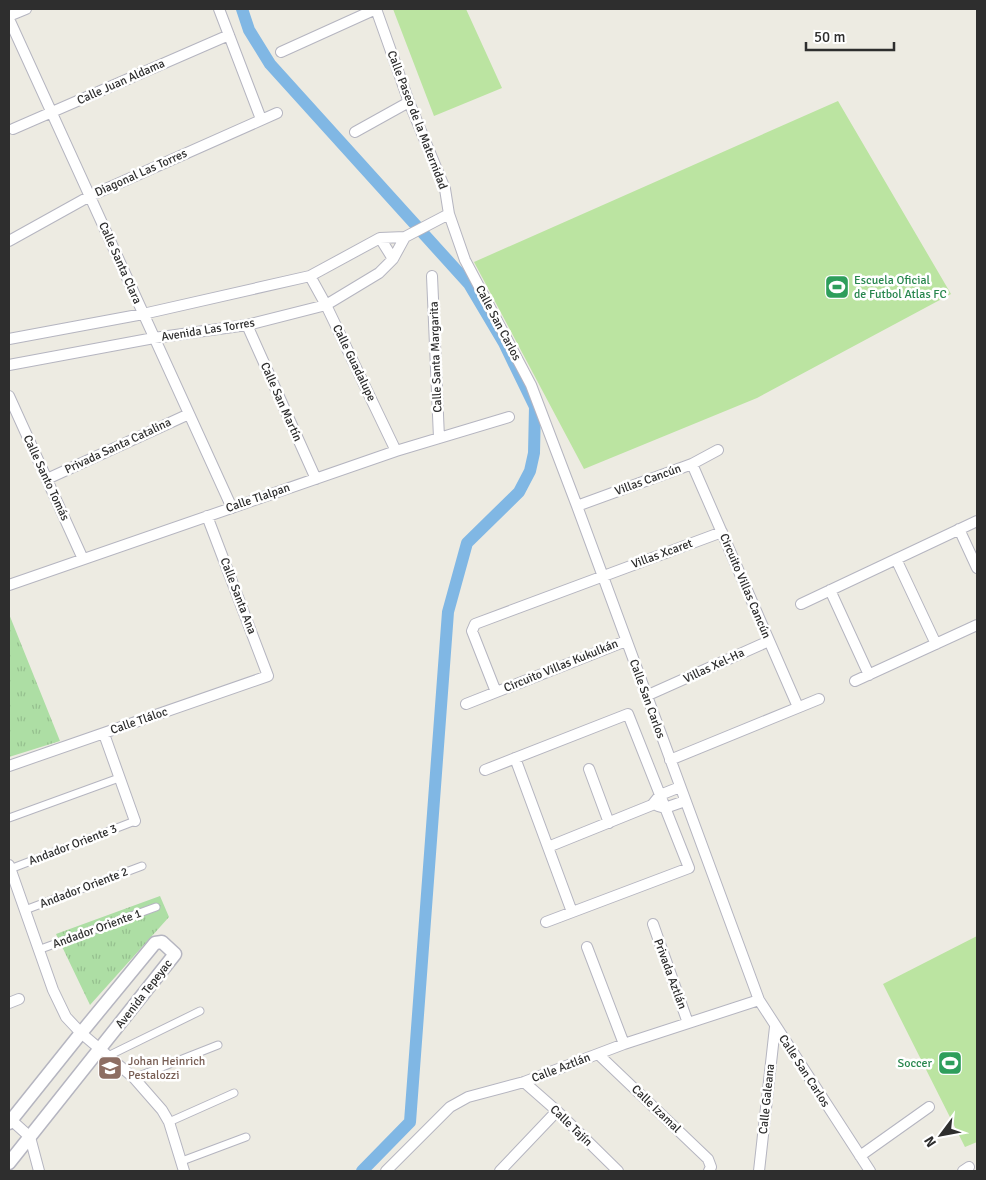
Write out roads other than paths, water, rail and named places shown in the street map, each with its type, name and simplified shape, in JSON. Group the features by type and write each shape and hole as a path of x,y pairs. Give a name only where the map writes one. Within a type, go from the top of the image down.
{"street":[{"path":"9,17 26,9"},
{"path":"219,9 261,119"},
{"path":"281,52 376,9"},
{"name":"Calle Paseo de la Maternidad","path":"376,9 409,102 445,188 448,214"},
{"name":"Calle Santa Clara","path":"9,17 232,508"},
{"name":"Calle Juan Aldama","path":"13,129 229,35"},
{"path":"355,132 409,102"},
{"name":"Diagonal Las Torres","path":"9,241 90,196 277,113"},
{"path":"9,340 143,314 310,276 380,238 405,237 448,214"},
{"name":"Calle San Carlos","path":"448,214 465,260 531,385 759,1000 870,1171"},
{"name":"Avenida Las Torres","path":"9,366 154,338 247,325 326,305 379,273 393,259 405,237"},
{"path":"380,238 393,259"},
{"name":"Calle Guadalupe","path":"310,276 326,305 396,451"},
{"name":"Calle Santa Margarita","path":"432,276 439,438"},
{"name":"Calle San Martín","path":"247,325 316,479"},
{"name":"Calle Santo Tomás","path":"9,396 83,559"},
{"name":"Privada Santa Catalina","path":"46,479 189,414"},
{"name":"Calle Tlalpan","path":"9,585 396,451 509,417"},
{"name":"Villas Cancún","path":"577,506 692,464 718,450"},
{"name":"Circuito Villas Cancún","path":"692,464 798,707"},
{"name":"Calle Santa Ana","path":"207,516 268,676"},
{"path":"801,604 977,521"},
{"path":"959,529 977,568"},
{"name":"Villas Xcaret","path":"602,575 722,532"},
{"path":"896,559 936,644"},
{"name":"Circuito Villas Kukulkán","path":"496,692 472,631 473,626 602,575"},
{"path":"830,590 869,675"},
{"path":"855,681 977,625"},
{"name":"Villas Xel-Ha","path":"646,696 769,640"},
{"name":"Circuito Villas Kukulkán","path":"466,704 626,641"},
{"name":"Calle Tláloc","path":"9,766 268,676"},
{"path":"670,760 819,698"},
{"path":"485,770 628,714 689,868 546,922"},
{"path":"104,734 135,821"},
{"path":"515,758 572,912"},
{"path":"589,768 609,823"},
{"path":"9,818 119,778"},
{"path":"548,847 652,805 660,795 680,787"},
{"path":"652,805 665,808 685,801"},
{"name":"Andador Oriente 3","path":"10,867 135,821"},
{"name":"Andador Oriente 2","path":"25,910 142,866"},
{"path":"10,867 38,950 60,1006 72,1025 134,1078 158,1104 168,1122 183,1166 246,1137"},
{"name":"Andador Oriente 1","path":"38,950 156,907"},
{"name":"Privada Aztlán","path":"653,924 688,1023"},
{"name":"Avenida Tepeyac","path":"9,1163 104,1053 175,954 162,942 155,944 10,1120"},
{"path":"587,947 624,1044"},
{"name":"Calle Aztlán","path":"386,1171 450,1107 468,1096 524,1082 624,1044 759,1000"},
{"path":"104,1053 200,1011"},
{"name":"Calle Galeana","path":"759,1171 775,1027"},
{"path":"134,1078 218,1044"},
{"name":"Calle Izamal","path":"598,1054 708,1159 710,1169"},
{"name":"Calle Tajín","path":"524,1082 557,1111 612,1169"},
{"path":"168,1122 234,1093"},
{"path":"860,1156 929,1108"},
{"path":"500,1171 557,1111"},
{"path":"10,1120 30,1137 39,1171"}],"waterway":[{"path":"242,9 249,30 270,64 469,284 504,343 535,407 534,453 530,471 519,492 467,543 448,612 410,1122 362,1171"}],"place":[{"name":"Escuela Oficial de Futbol Atlas FC","path":"837,287"},
{"name":"Soccer","path":"950,1063"},
{"name":"Johan Heinrich Pestalozzi","path":"110,1068"}]}
